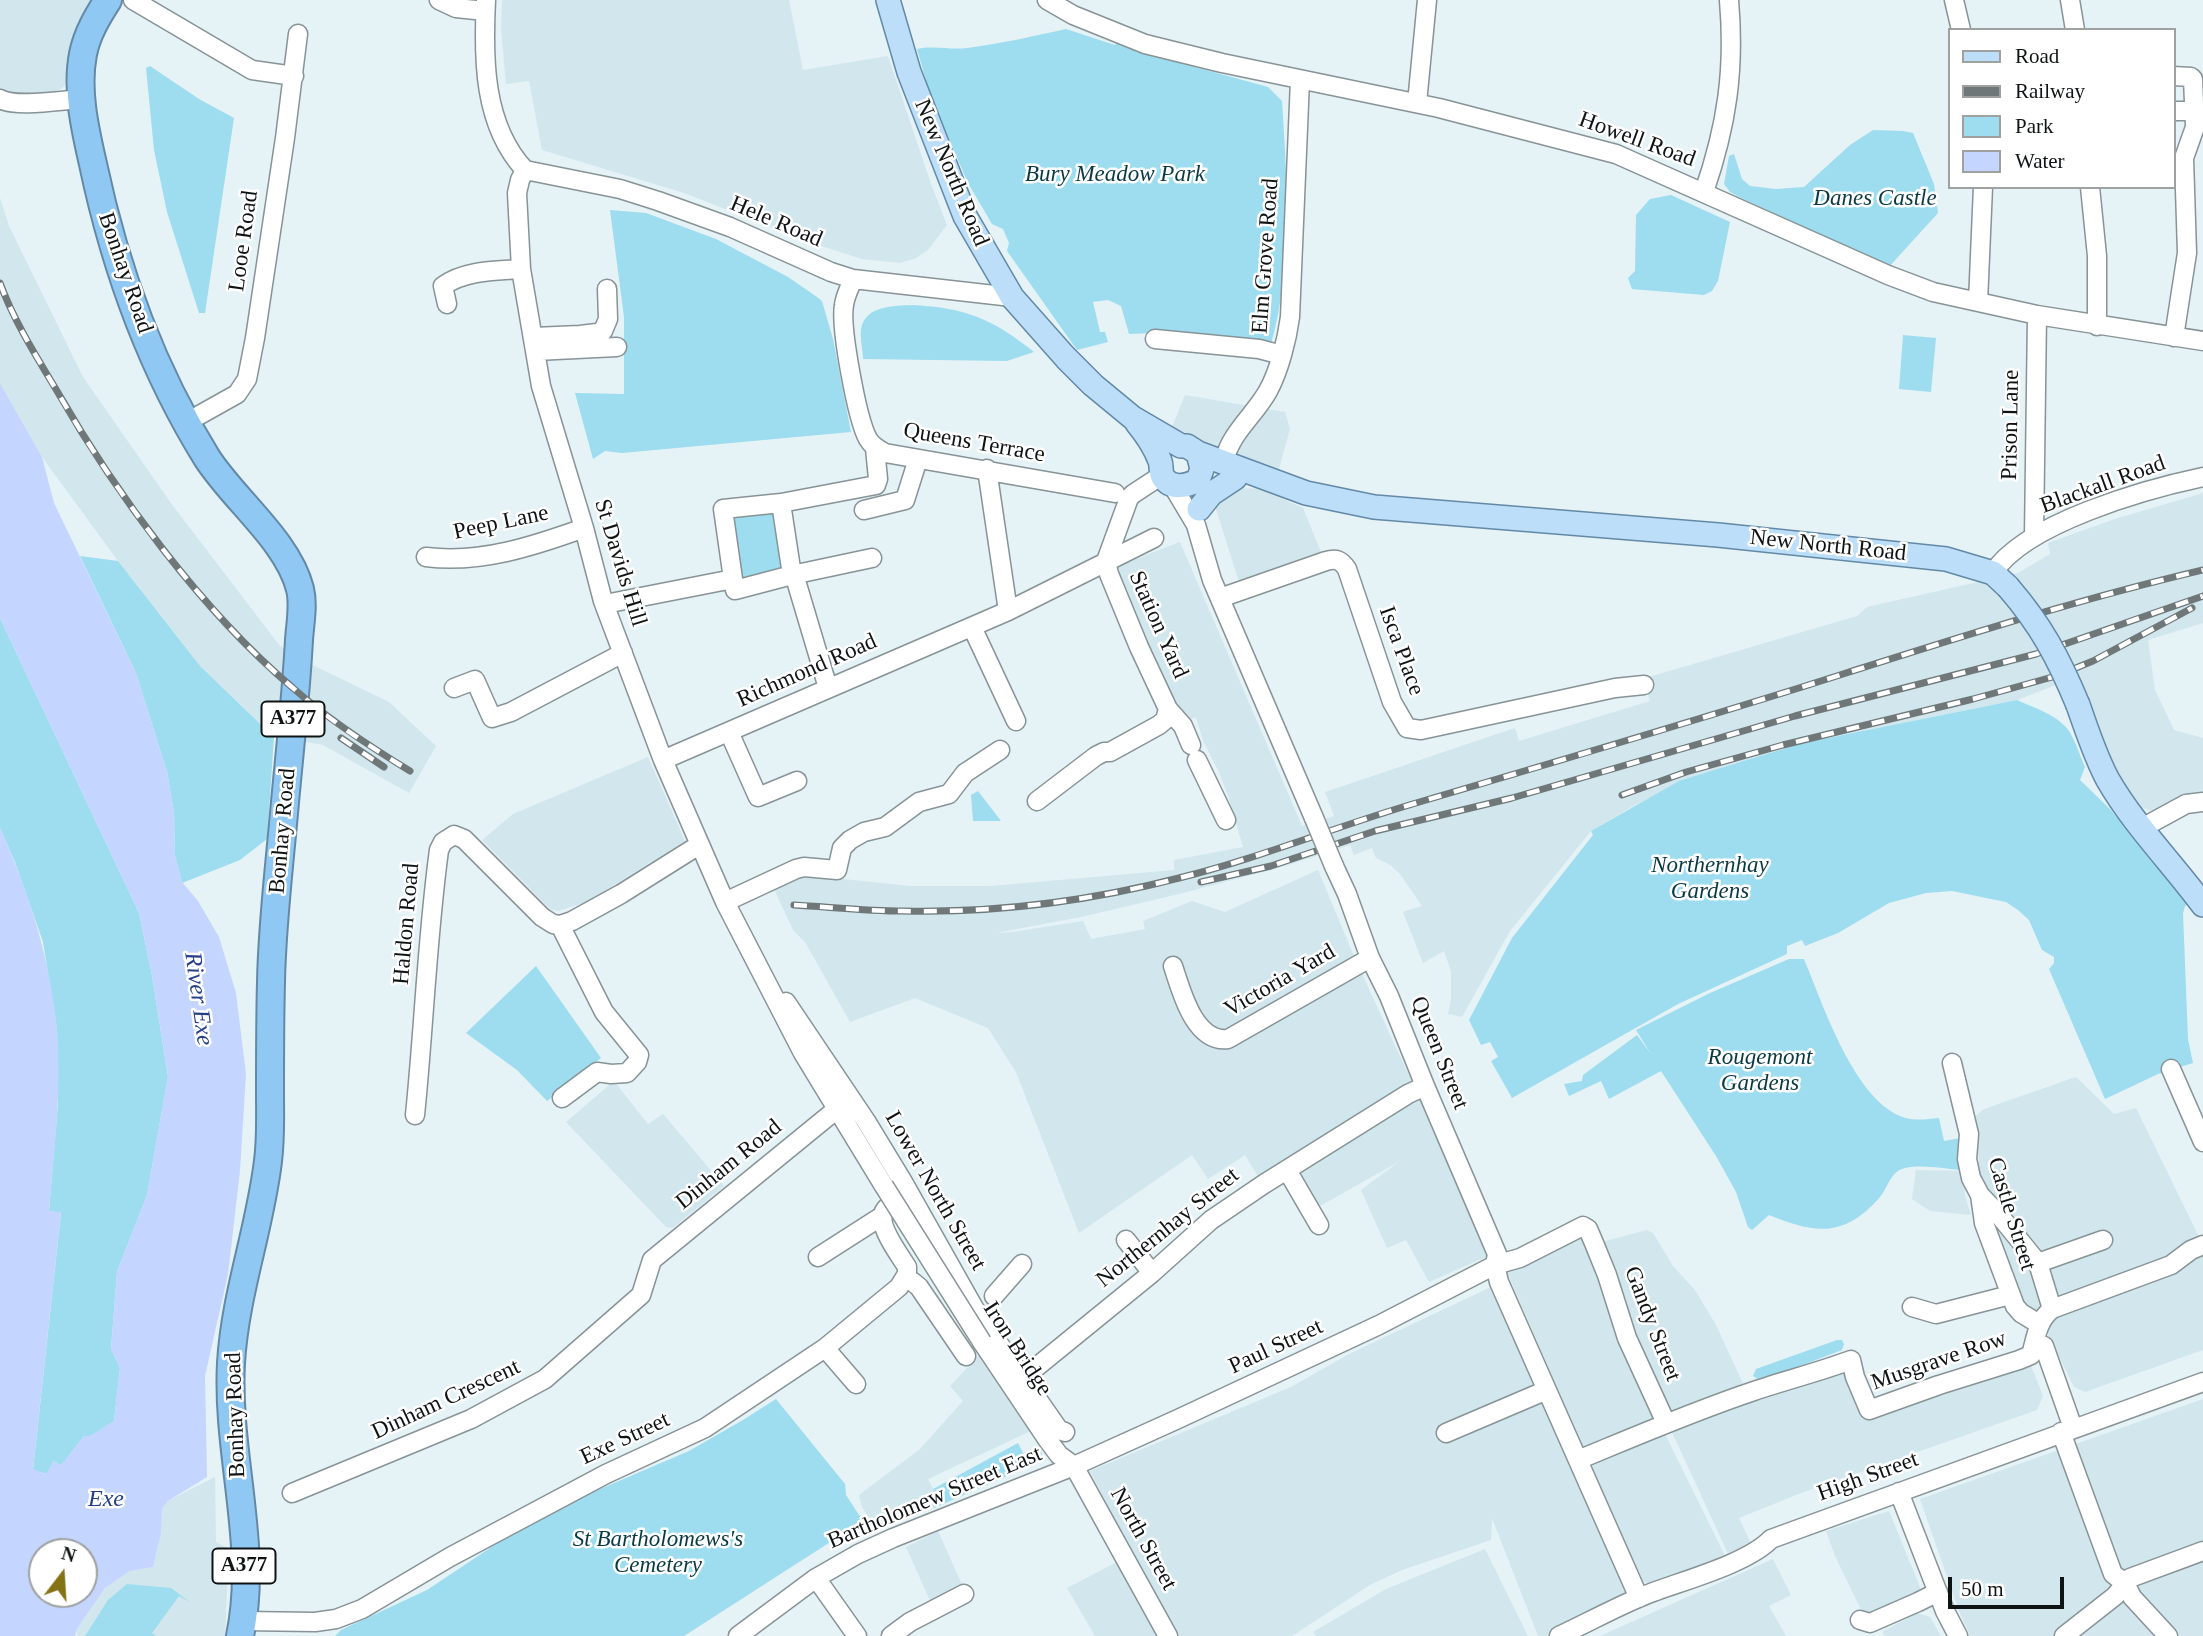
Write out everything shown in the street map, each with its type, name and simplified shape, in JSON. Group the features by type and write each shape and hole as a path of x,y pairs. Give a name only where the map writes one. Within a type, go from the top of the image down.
{"highway":[{"name":"Bonhay Road","path":"108,0 93,26 83,53 82,99 103,213 123,280 143,333 209,461 283,552 295,572 302,594 299,658 271,977 271,1131 268,1163 235,1324 231,1366 234,1435 243,1519 245,1583 242,1629"}],"main road":[{"name":"New North Road","path":"888,0 909,72 965,216 1012,297 1066,358 1133,418 1229,470 1306,493 1374,507 1718,535 1946,559 2001,580"},
{"name":"New North Road","path":"1133,418 1147,436 1165,474 1185,486 1229,470"},
{"path":"1165,474 1170,449 1189,449 1202,461 1197,480"},
{"path":"1198,517 1229,470"},
{"path":"2001,580 2026,607 2047,637 2108,779 2203,905"}],"street":[{"path":"133,0 253,70 294,76"},
{"path":"439,0 456,8 486,5 484,44 490,100 510,152 525,170"},
{"name":"Howell Road","path":"1048,0 1073,15 1145,44 1300,80 1417,103 1616,154 1888,275 1933,292 2097,326 2203,341"},
{"path":"1417,103 1427,0"},
{"path":"1704,192 1721,138 1731,83 1729,0"},
{"path":"1954,0 1961,28"},
{"path":"2070,0 2075,28"},
{"name":"Looe Road","path":"187,422 237,394 247,379 294,76 298,34"},
{"path":"2174,337 2187,253 2184,158 2193,137 2196,110 2193,79 2191,76 2175,76"},
{"name":"Elm Grove Road","path":"1229,470 1236,432 1268,391 1287,338 1300,80"},
{"path":"0,99 18,104 82,99"},
{"path":"2175,111 2196,110"},
{"name":"Hele Road","path":"525,170 620,189 658,201 730,227 831,272 853,279 1012,297"},
{"name":"St Davids Hill","path":"525,170 517,193 521,269 547,407 605,604 698,845 803,1054 837,1110"},
{"path":"1978,302 1983,189"},
{"path":"2090,189 2097,256 2097,326"},
{"path":"447,304 443,286 453,279 478,273 521,269"},
{"name":"Queens Terrace","path":"853,279 843,309 849,361 853,389 865,432 875,448 884,453 1115,493"},
{"path":"535,344 603,331 608,319 607,289"},
{"name":"Prison Lane","path":"2034,536 2037,315"},
{"path":"1155,339 1259,349 1282,355"},
{"path":"535,344 617,347"},
{"path":"872,558 795,579 735,590 723,509 781,503 876,485 878,479 875,448"},
{"path":"864,510 905,500 918,458"},
{"path":"987,469 1008,611"},
{"path":"1106,561 1129,498 1165,474"},
{"name":"Queen Street","path":"1165,474 1198,517"},
{"name":"Blackall Road","path":"2001,580 1998,565 2034,536 2128,497 2203,477"},
{"name":"Queen Street","path":"1197,480 1198,517 1212,580 1497,1254 1495,1265 1499,1282 1639,1598"},
{"path":"781,503 795,579 828,688"},
{"name":"Peep Lane","path":"426,557 446,560 529,548 584,528"},
{"name":"Richmond Road","path":"663,760 1008,611 1154,538"},
{"name":"Isca Place","path":"1220,598 1326,561 1338,560 1343,563 1392,702 1404,724 1411,729 1421,730 1615,688 1644,685"},
{"name":"Station Yard","path":"1106,561 1139,647 1168,709 1183,726 1226,820"},
{"path":"605,604 733,579"},
{"path":"972,627 1016,721"},
{"path":"454,688 475,680 492,719 511,712 623,653"},
{"path":"1037,801 1096,756 1110,752 1159,725 1165,720 1168,709"},
{"path":"729,732 758,797 797,780"},
{"path":"725,902 796,869 804,867 837,870 842,848 850,840 864,832 886,827 919,802 949,794 965,774 1000,750"},
{"path":"2143,828 2186,804 2203,802"},
{"name":"Haldon Road","path":"415,1115 423,1042 431,908 439,850 443,842 454,835 464,839 542,917 560,925"},
{"path":"562,1098 597,1072 627,1073 637,1062 639,1055 604,1012 560,925 600,906 698,845"},
{"name":"Victoria Yard","path":"1173,966 1192,1017 1211,1037 1220,1040 1228,1039 1370,958"},
{"name":"Lower North Street","path":"762,972 779,991 866,1121 909,1195 983,1302 1023,1378 1059,1430 1065,1432"},
{"name":"Castle Street","path":"1952,1063 1969,1134 1968,1159 1971,1178 1980,1195 1984,1223 2015,1307 2039,1324"},
{"path":"2171,1069 2203,1142"},
{"name":"Northernhay Street","path":"1023,1378 1152,1273 1211,1220 1408,1094 1425,1086"},
{"name":"Iron Bridge","path":"837,1110 982,1342 1047,1439 1059,1455 1074,1466"},
{"name":"Dinham Road","path":"652,1260 837,1110"},
{"path":"1287,1170 1319,1225"},
{"path":"818,1257 882,1216 886,1208 909,1195"},
{"path":"1980,1195 2038,1263 2052,1309"},
{"path":"882,1216 883,1226 906,1267 905,1280 919,1287 966,1356"},
{"name":"Paul Street","path":"1074,1466 1378,1325 1495,1265 1520,1258 1583,1226 1588,1229 1594,1241"},
{"path":"1126,1240 1152,1273"},
{"path":"2038,1263 2103,1240"},
{"name":"Gandy Street","path":"1594,1241 1627,1338 1666,1423"},
{"path":"2039,1324 2043,1316 2052,1309 2171,1265 2191,1250 2203,1245"},
{"name":"Dinham Crescent","path":"292,1493 471,1419 545,1379 641,1295 652,1260"},
{"path":"983,1302 1022,1264"},
{"name":"Exe Street","path":"242,1629 314,1629 362,1609 450,1557 609,1472 705,1428 825,1348 905,1280"},
{"path":"1912,1307 1936,1314 2010,1295"},
{"name":"Musgrave Row","path":"1666,1423 1755,1390 1852,1360 1855,1377 1869,1410 2031,1355 2039,1324"},
{"path":"2035,1342 2044,1346 2067,1430 2113,1574 2125,1583 2132,1597 2168,1636"},
{"path":"825,1348 856,1384"},
{"name":"High Street","path":"1559,1636 1639,1598 1730,1563 1763,1547 1771,1539 2203,1382"},
{"path":"1446,1433 1547,1390"},
{"path":"1578,1460 1666,1423"},
{"name":"Bartholomew Street East","path":"738,1636 833,1567 893,1538 1074,1466"},
{"name":"North Street","path":"1074,1466 1168,1636"},
{"path":"1899,1492 1958,1636"},
{"path":"2064,1636 2115,1596 2130,1578 2203,1551"},
{"path":"816,1578 857,1636"},
{"path":"1860,1620 1870,1623 1938,1592"},
{"path":"891,1636 910,1622 959,1601"}],"shaded area":[{"path":"0,0 93,0 84,14 76,36 65,85 62,88 51,94 19,97 0,92"},
{"path":"502,0 789,0 803,70 888,56 947,225 928,250 916,258 900,263 862,259 815,244 684,193 542,150 529,81 506,84 501,29"},
{"path":"0,198 9,226 83,377 173,506 280,646 304,661 389,702 436,746 409,793 323,745 274,736 200,666 42,457 0,383"},
{"path":"1185,395 1285,412 1290,429 1277,476 1172,427"},
{"path":"1239,488 1261,489 1303,508 1321,552 1239,582 1215,506 1219,500"},
{"path":"2203,493 2203,623 2148,640 2155,690 2174,730 2203,738 2203,796 2185,793 2152,811 2130,803 2097,738 2077,677 2017,700 1803,743 1724,767 1635,805 1591,831 1510,931 1462,1017 1448,1014 1451,971 1444,951 1423,963 1403,912 1422,906 1400,874 1376,858 1372,848 1354,855 1350,845 1285,866 1179,894 996,933 1083,921 1091,939 1145,929 1143,921 1192,901 1225,912 1318,870 1356,961 1459,1184 1488,1256 1429,1282 1406,1240 1387,1248 1361,1190 1400,1161 1313,1210 1292,1175 1261,1181 1245,1155 1208,1179 1192,1155 1079,1233 1016,1072 988,1028 915,998 850,1022 805,942 793,930 774,889 804,875 910,886 991,886 1174,870 1174,860 1243,847 1228,796 1203,741 1196,717 1182,723 1112,568 1180,542 1302,826 1334,816 1325,792 1515,728 1519,741 1650,701 1642,679 1857,616 1867,607 2018,573 2050,554 2048,543 2115,519"},
{"path":"648,757 685,841 587,902 558,911 550,909 482,840 513,814"},
{"path":"2076,1077 2114,1114 2136,1108 2201,1241 2043,1311 2028,1311 2018,1301 1982,1198 1975,1117 1984,1109"},
{"path":"614,1081 648,1124 663,1114 724,1186 673,1228 666,1227 566,1122"},
{"path":"1916,1170 1963,1171 1965,1196 1971,1215 1930,1211 1912,1199"},
{"path":"1585,1228 1602,1242 1647,1230 1653,1233 1673,1266 1695,1290 1716,1325 1745,1388 1585,1451 1506,1270"},
{"path":"2203,1254 2203,1350 2085,1392 2074,1387 2047,1332 2051,1317"},
{"path":"1493,1286 1575,1468 1630,1601 1546,1636 1538,1636 1492,1518 1491,1540 1402,1570 1370,1585 1292,1636 1176,1636 1090,1471 1291,1387 1349,1354"},
{"path":"981,1353 1029,1423 1031,1431 928,1479 937,1496 874,1526 862,1507 859,1495 919,1450 963,1401 950,1386"},
{"path":"2030,1363 2043,1396 2037,1410 1801,1493 1739,1518 1753,1548 1730,1558 1671,1430 1841,1368 1863,1416"},
{"path":"2203,1399 2203,1636 1970,1636 1920,1499"},
{"path":"1665,1434 1727,1560 1651,1587 1637,1576 1627,1558 1589,1464"},
{"path":"215,1477 216,1542 229,1549 225,1636 77,1636 77,1629 91,1608 98,1608 98,1598 105,1588 130,1571 153,1567 161,1534 162,1509 168,1501"},
{"path":"1889,1511 1922,1592 1865,1618 1826,1531"},
{"path":"938,1531 964,1589 932,1605 906,1547"},
{"path":"1485,1549 1528,1636 1316,1636 1313,1632 1386,1589"},
{"path":"1773,1559 1791,1595 1769,1606 1786,1636 1600,1636"},
{"path":"1117,1562 1161,1636 1095,1636 1067,1588"},
{"path":"1917,1613 1930,1617 1941,1636 1885,1636 1882,1632"}],"green space":[{"name":"Bury Meadow Park","path":"1066,29 1268,87 1282,101 1287,223 1283,284 1271,344 1152,333 1129,334 1121,306 1108,300 1093,302 1100,332 1105,332 1108,342 1077,350 1007,251 1009,243 1003,229 992,224 968,183 931,98 917,49 967,48"},
{"path":"150,66 199,99 234,118 205,313 199,313 167,212 154,150 146,68"},
{"name":"Danes Castle","path":"1873,130 1913,133 1934,184 1938,213 1887,269 1824,236 1741,198 1730,192 1724,184 1729,156 1734,154 1742,179 1750,186 1776,189 1804,187 1850,145"},
{"path":"1671,195 1730,222 1718,281 1712,291 1704,295 1632,289 1628,278 1635,271 1636,215 1650,199"},
{"path":"610,210 646,213 716,239 788,277 822,301 833,339 851,432 622,453 605,451 593,459 575,393 624,394 624,317"},
{"path":"913,305 948,309 978,317 1005,331 1034,352 1007,361 863,359 861,330 868,316 881,308"},
{"path":"1903,335 1936,338 1931,392 1899,389"},
{"path":"779,506 791,574 736,588 726,511"},
{"path":"80,556 118,561 200,666 274,737 267,839 240,860 182,883 175,855 174,813 167,772 136,673"},
{"path":"0,618 139,913 168,1077 147,1195 117,1272 111,1349 120,1368 114,1421 90,1437 84,1436 61,1466 54,1461 47,1474 33,1470 61,1213 49,1211 58,1103 57,1029 43,942 0,828"},
{"name":"Northernhay Gardens","path":"2017,700 2045,712 2064,725 2074,740 2085,767 2080,780 2110,809 2189,904 2185,906 2183,913 2188,1039 2193,1063 2158,1074 2105,1099 2049,969 2054,963 2054,957 2042,950 2029,920 2006,902 1952,891 1926,893 1889,903 1838,933 1805,946 1802,940 1787,946 1787,954 1678,1004 1512,1098 1491,1061 1498,1057 1490,1042 1481,1045 1469,1020 1512,938 1593,835 1591,831 1679,781 1724,767 1803,743"},
{"path":"978,791 1001,821 973,821 971,795"},
{"name":"Rougemont Gardens","path":"1789,959 1804,959 1843,1050 1871,1094 1888,1109 1906,1118 1939,1118 1944,1141 1961,1138 1962,1170 1920,1166 1904,1168 1893,1176 1880,1197 1867,1210 1841,1226 1829,1229 1801,1226 1769,1215 1752,1230 1748,1227 1736,1192 1716,1156 1661,1071 1609,1099 1601,1081 1569,1096 1564,1084 1582,1081 1583,1075 1637,1035 1651,1054 1636,1030 1710,993"},
{"path":"536,966 601,1058 547,1101 517,1070 466,1033"},
{"path":"1842,1340 1844,1344 1842,1350 1761,1381 1753,1376 1756,1369"},
{"name":"St Bartholomews's Cemetery","path":"776,1399 845,1484 846,1495 863,1521 684,1636 335,1636 341,1630 427,1590 508,1536 579,1498 689,1451"},
{"path":"1018,1443 1024,1455 1042,1453 1041,1461 934,1508 929,1499 937,1496 933,1489"},
{"path":"127,1584 171,1588 191,1603 179,1596 152,1633 156,1636 85,1636 108,1600"}],"water":[{"name":"Exe","path":"0,383 42,457 54,503 136,673 167,772 174,813 175,855 182,882 198,901 219,937 236,993 246,1074 240,1171 228,1274 205,1376 207,1477 168,1501 162,1509 161,1534 153,1567 130,1571 105,1588 98,1598 98,1538 28,1538 28,1608 91,1608 75,1636 0,1636 0,828 37,926 57,1029 58,1097 49,1211 61,1212 33,1469 46,1474 54,1461 61,1465 84,1436 90,1436 114,1421 120,1368 111,1349 117,1272 147,1195 168,1076 139,913 0,618"}],"railway":[{"path":"0,283 26,338 80,430 134,510 194,587 226,624 307,700 410,771"},
{"path":"794,905 889,911 973,910 1042,904 1145,886 1239,861 1386,812 1706,717 2001,625 2203,570"},
{"path":"1201,882 1271,866 1375,831 1512,798 1795,716 2036,654 2203,596"},
{"path":"1622,795 1686,772 1783,745 2056,676 2093,661 2192,608"},
{"path":"341,738 384,767"}],"water label":[{"name":"River Exe","path":"198,999"}]}
